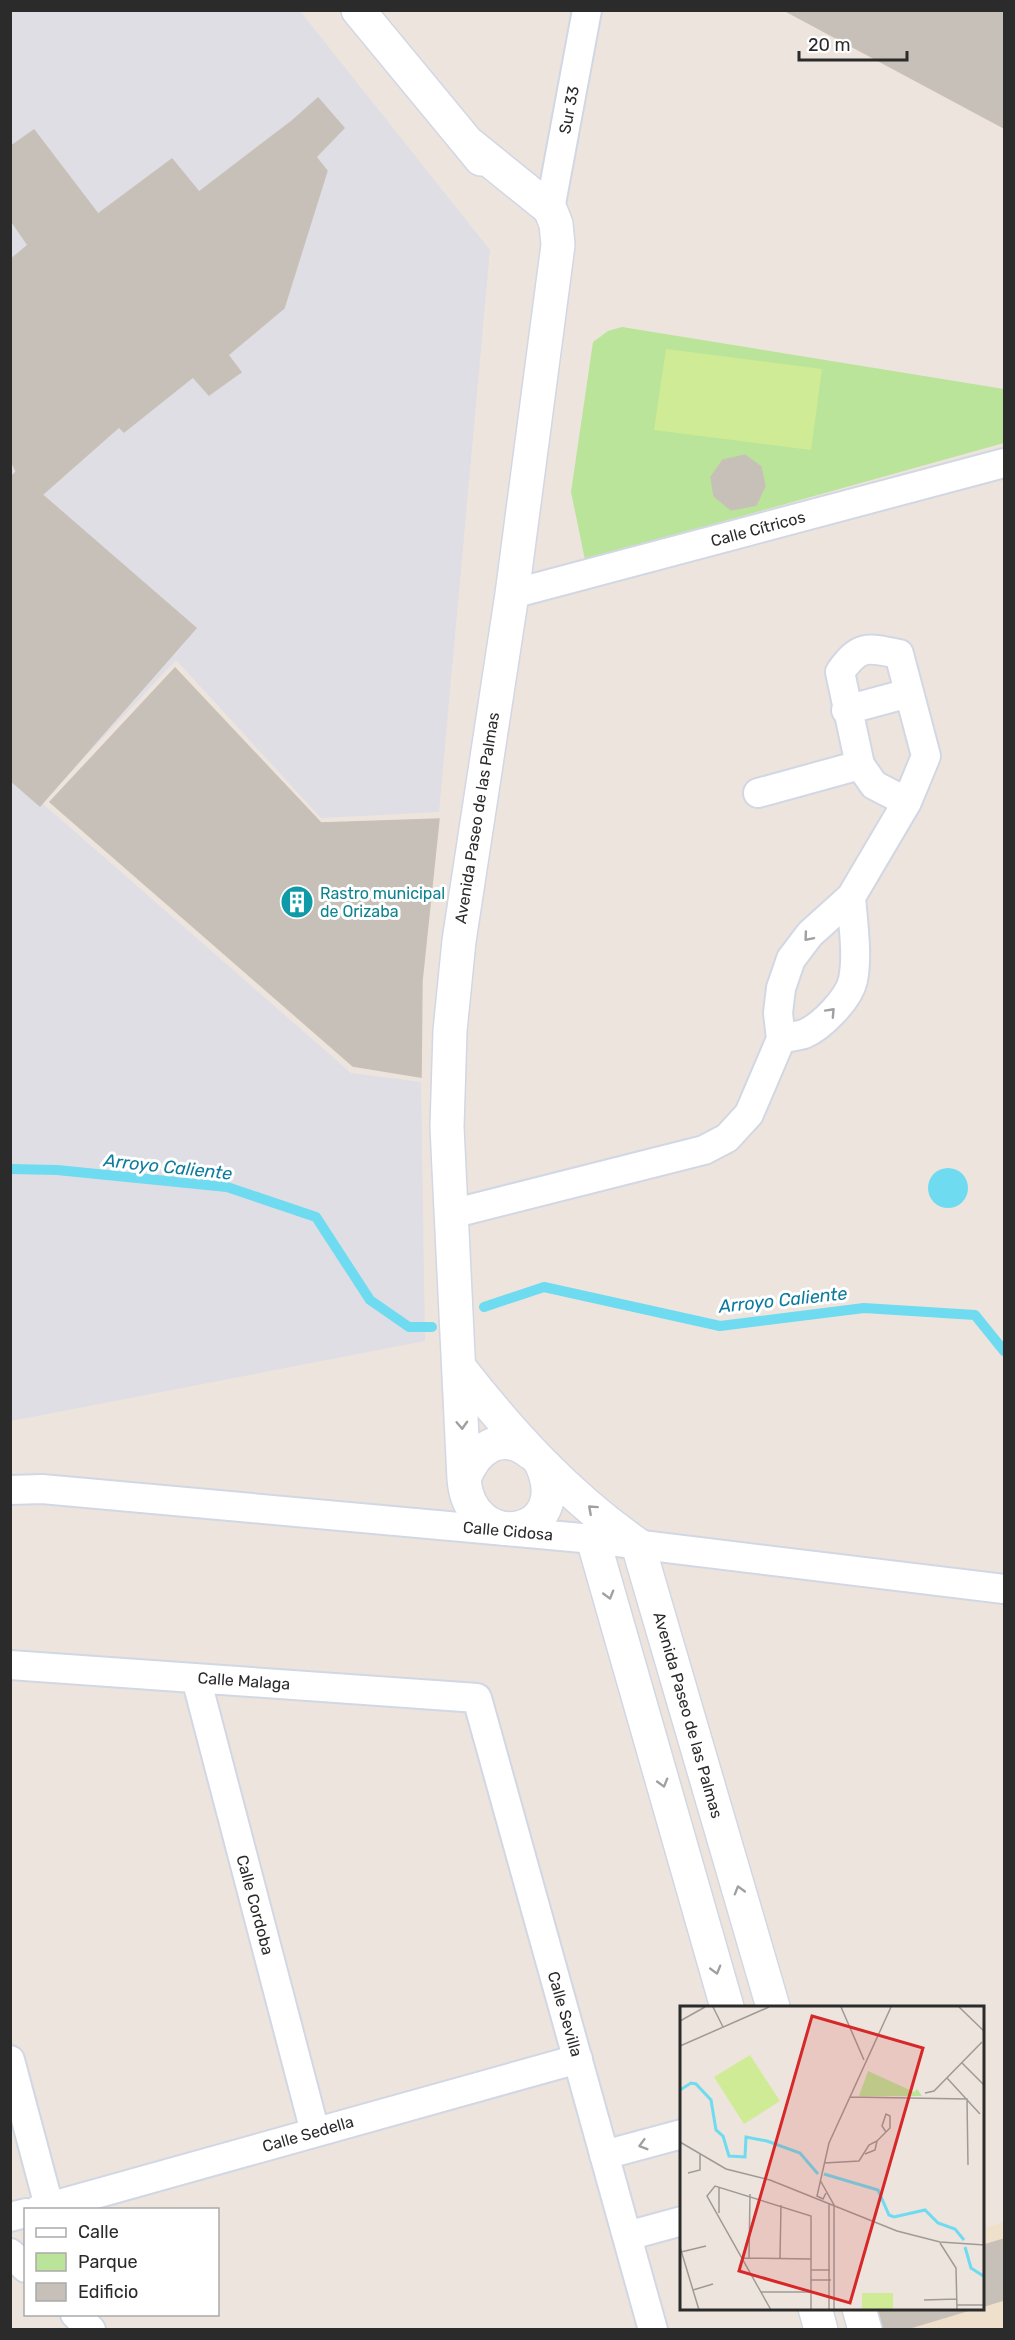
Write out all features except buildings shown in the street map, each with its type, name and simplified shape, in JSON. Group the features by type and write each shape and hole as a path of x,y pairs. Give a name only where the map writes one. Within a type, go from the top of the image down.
{"street":[{"path":"357,10 467,141 536,228 555,273"},
{"name":"Sur 33","path":"550,209 587,10"},
{"path":"467,141 550,209"},
{"name":"Avenida Paseo de las Palmas","path":"508,1530 491,1524 473,1509 467,1499 464,1479 447,1127 450,1031 458,952 512,594 555,273 558,245 556,224 550,209"},
{"name":"Calle Cítricos","path":"512,594 1005,463"},
{"path":"451,1214 704,1150 727,1138 749,1114 781,1039 778,1013 781,988 791,959 810,934 850,897 907,802 926,756 898,654 865,650 851,656 840,672 846,710 860,765 874,785 907,802"},
{"path":"846,710 909,693"},
{"path":"758,793 860,765"},
{"path":"781,1039 804,1034 823,1021 842,1001 853,982 855,953 850,897"},
{"path":"459,1367 536,1458 607,1523 638,1545"},
{"path":"464,1479 474,1458 489,1446 498,1443 516,1444 536,1458 547,1476 550,1492 545,1507 532,1522 521,1528 508,1530"},
{"name":"Calle Cidosa","path":"10,1490 42,1490 508,1530 1005,1590"},
{"path":"593,1539 727,2006"},
{"name":"Avenida Paseo de las Palmas","path":"638,1545 773,2006"},
{"name":"Calle Malaga","path":"10,1665 477,1698"},
{"name":"Calle Cordoba","path":"196,1678 315,2132"},
{"name":"Calle Sevilla","path":"477,1698 653,2330"},
{"name":"Calle Sedella","path":"45,2208 578,2059"},
{"path":"10,2060 38,2208"},
{"path":"604,2155 680,2135"},
{"path":"627,2236 680,2222"},
{"path":"10,2253 24,2266"},
{"path":"816,2310 821,2330"},
{"path":"859,2310 864,2330"},
{"path":"77,2316 91,2330"}],"shaded area":[{"path":"11,11 300,11 490,250 439,812 321,818 176,660 42,803 351,1073 421,1082 425,1341 11,1421"},
{"path":"1004,2222 1004,2329 882,2329 876,2310 985,2310 985,2228"}],"green space":[{"path":"622,327 1004,389 1004,443 585,560 571,492 593,342 608,331"},
{"path":"666,349 822,369 811,450 654,430"}],"water":[{"path":"948,1168 962,1174 968,1188 962,1202 948,1208 934,1202 928,1188 934,1174"}],"waterway":[{"name":"Arroyo Caliente","path":"10,1169 57,1170 227,1187 316,1217 370,1300 409,1327 432,1327"},
{"name":"Arroyo Caliente","path":"484,1307 544,1287 720,1326 864,1308 975,1315 1004,1351"}],"place":[{"name":"Rastro municipal de Orizaba","path":"297,902"}]}
